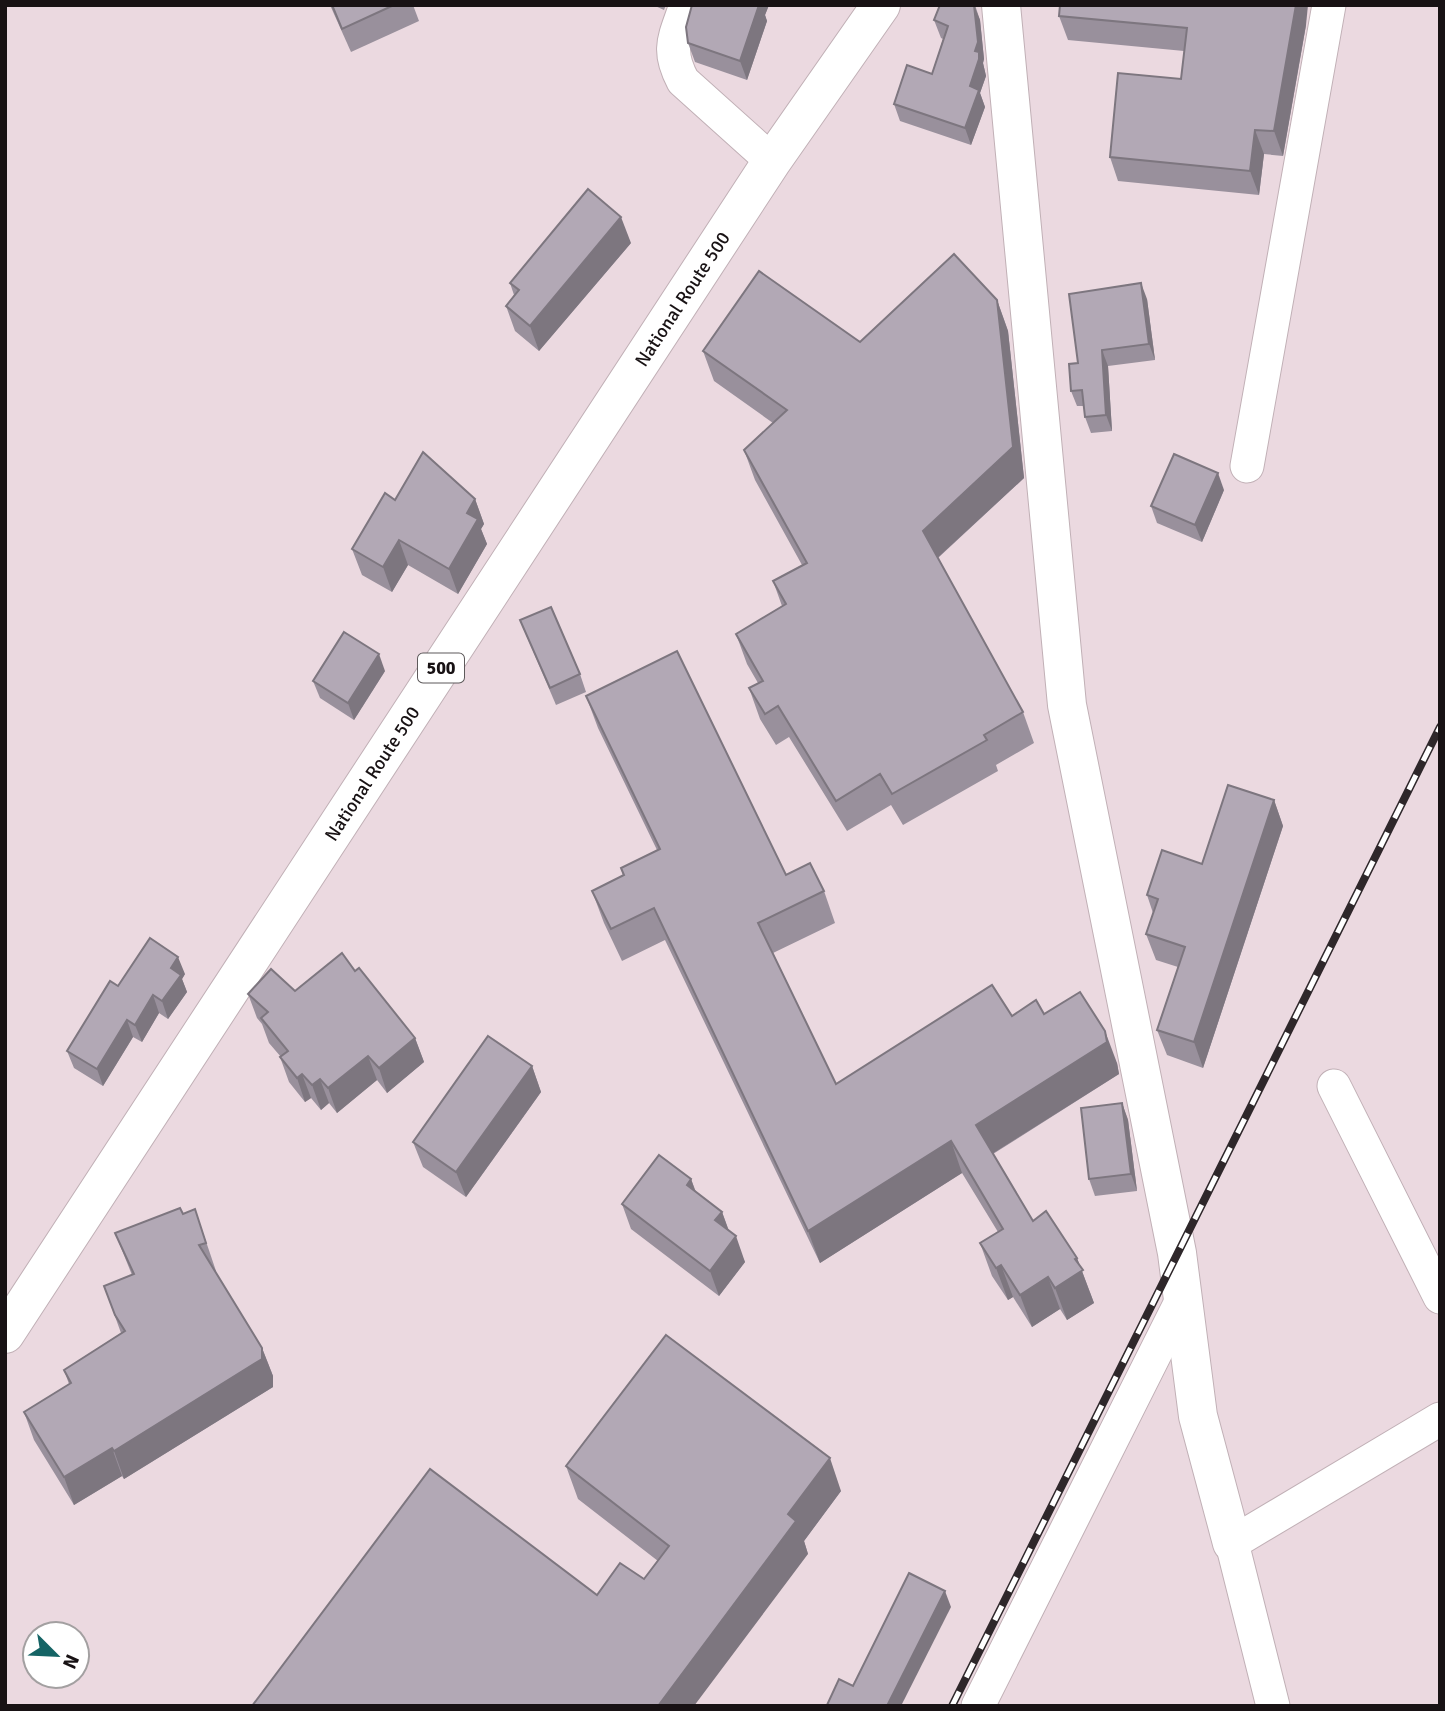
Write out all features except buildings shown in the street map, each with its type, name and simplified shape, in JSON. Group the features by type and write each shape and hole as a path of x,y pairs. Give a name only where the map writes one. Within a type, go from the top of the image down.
{"main road":[{"name":"National Route 500","path":"5,1334 772,161 881,5"},
{"path":"1001,5 1067,705 1175,1240 1198,1416 1231,1543"}],"street":[{"path":"686,5 672,49 675,66 683,81 772,161"},
{"path":"1247,466 1329,5"},
{"path":"1334,1086 1440,1297"},
{"path":"978,1706 1182,1300"},
{"path":"1273,1706 1231,1543 1440,1419"}],"railway":[{"path":"952,1706 1440,727"}]}
